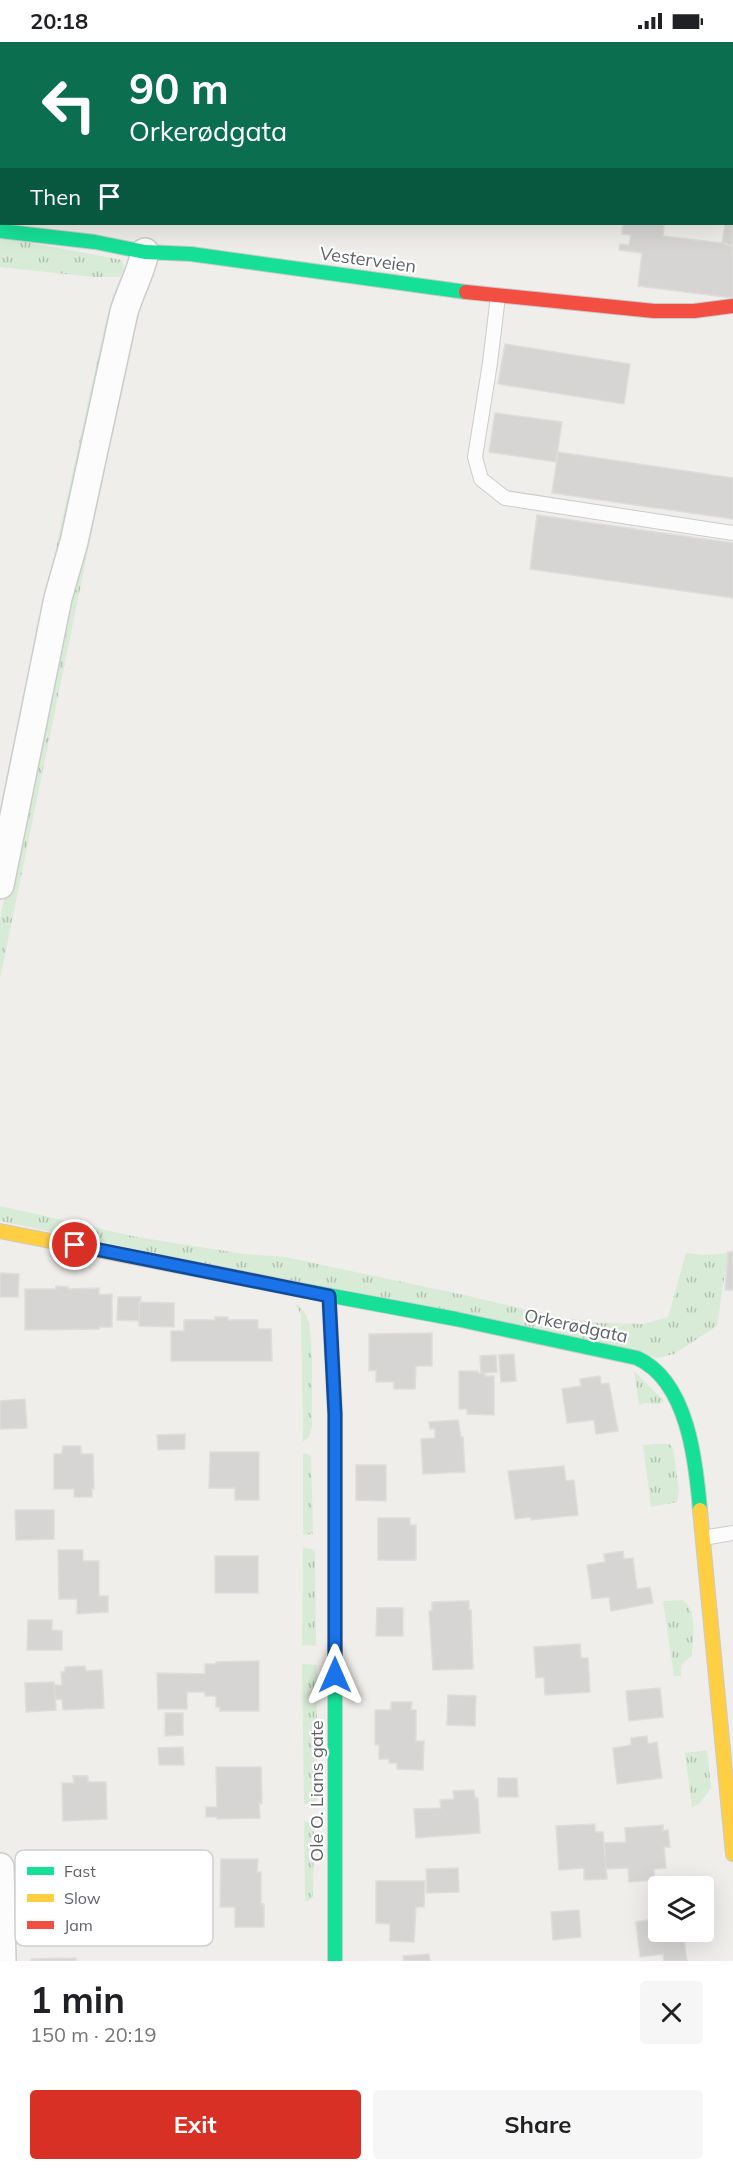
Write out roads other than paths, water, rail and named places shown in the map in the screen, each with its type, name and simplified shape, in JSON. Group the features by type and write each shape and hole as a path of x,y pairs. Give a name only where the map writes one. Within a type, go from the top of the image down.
{"street":[{"name":"Vesterveien","path":"0,231 95,242 145,252 191,254 498,296 660,312 733,306"},
{"path":"0,885 58,598 74,542 124,312 130,290 142,268 145,252"},
{"name":"Orkerødgata","path":"0,1231 456,1319 618,1352 646,1362 670,1388 686,1424 696,1466 733,1854"},
{"name":"Ole O. Lians gate","path":"329,1296 335,1414 335,1961"},
{"path":"0,1867 2,1961"}],"lane":[{"path":"498,296 475,457 481,479 505,498 733,533"},
{"path":"702,1539 733,1533"}]}
